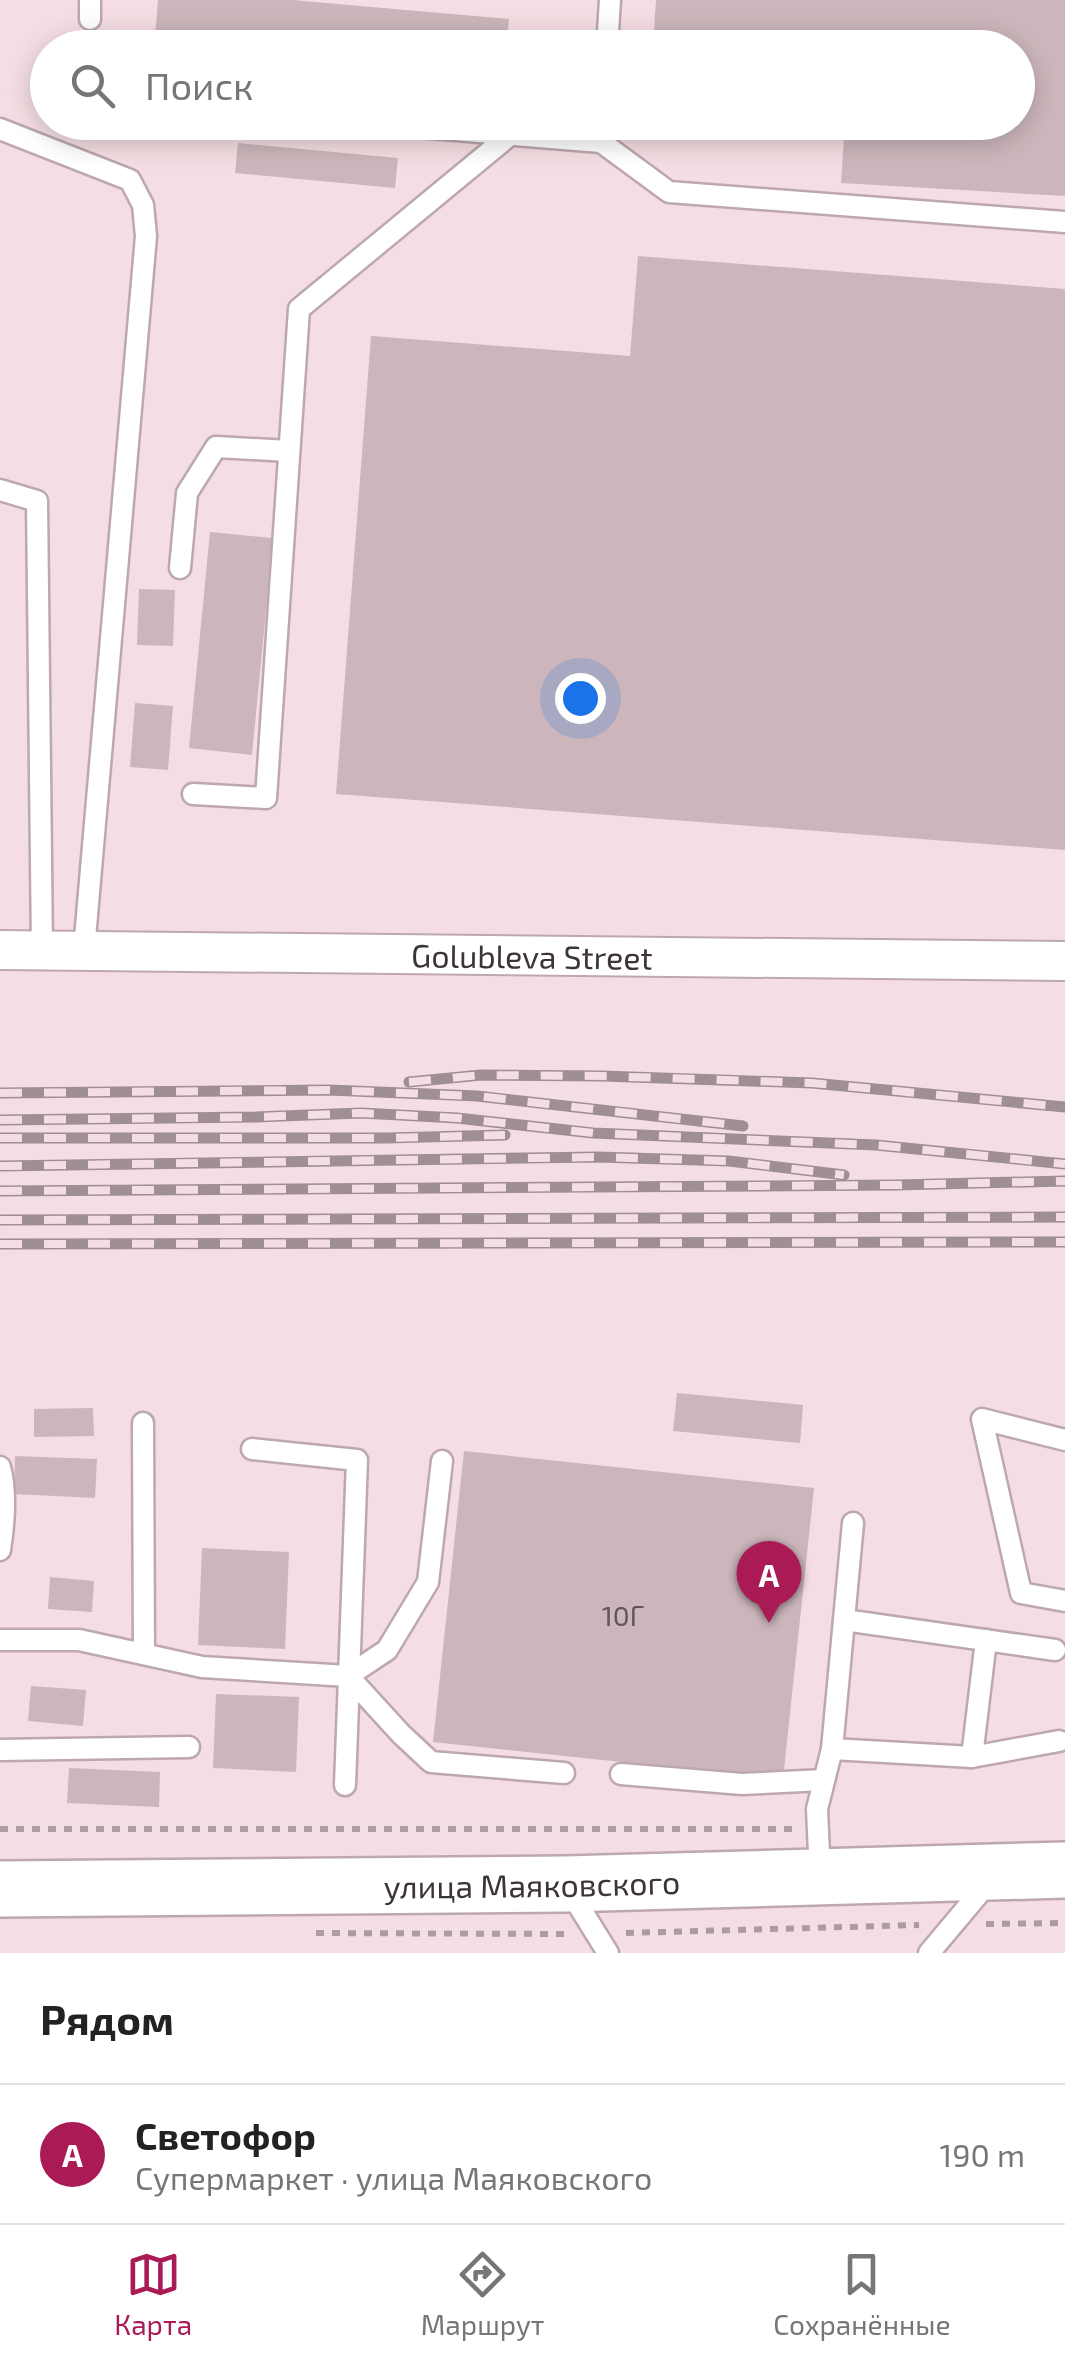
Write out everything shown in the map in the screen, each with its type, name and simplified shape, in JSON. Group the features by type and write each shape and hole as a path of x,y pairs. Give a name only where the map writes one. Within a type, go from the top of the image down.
{"main road":[{"name":"улица Маяковского","path":"0,1889 565,1884 818,1853 998,1871 1065,1870"}],"street":[{"name":"Golubleva Street","path":"0,950 1065,961"}],"lane":[{"path":"608,30 610,0"},
{"path":"0,128 130,180 144,205 146,236 84,950"},
{"path":"192,794 266,798 299,310 504,140"},
{"path":"611,140 670,192 1065,222"},
{"path":"180,568 187,494 216,447 289,451"},
{"path":"0,490 37,501 42,950"},
{"path":"1065,1440 982,1419 1021,1593 1065,1601"},
{"path":"143,1422 144,1654"},
{"path":"252,1449 357,1460 345,1784"},
{"path":"0,1640 79,1640 202,1666 348,1676 387,1650 428,1582 442,1461"},
{"path":"0,1467 0,1550"},
{"path":"818,1853 817,1810 832,1749 853,1523"},
{"path":"844,1620 1054,1650"},
{"path":"972,1757 986,1640"},
{"path":"348,1676 432,1762 564,1772"},
{"path":"832,1749 972,1757 1059,1741"},
{"path":"0,1750 189,1747"},
{"path":"621,1774 742,1784 824,1780"},
{"path":"928,1953 998,1871"},
{"path":"565,1884 608,1953"}],"path":[{"path":"0,1829 818,1853"}],"building":[{"path":"158,0 292,0 509,19 508,30 156,30"},
{"path":"656,0 1065,0 1065,196 841,183 844,140 1035,140 1035,30 654,30"},
{"path":"238,143 398,158 395,188 235,173"},
{"path":"638,256 1065,289 1065,850 336,794 371,336 630,356"},
{"path":"210,532 273,538 252,755 189,748"},
{"path":"139,589 175,590 173,646 137,645"},
{"path":"135,703 173,706 168,770 130,767"},
{"path":"677,1393 803,1405 800,1443 673,1431"},
{"path":"93,1408 94,1436 34,1437 34,1409"},
{"path":"464,1451 814,1488 783,1779 433,1742"},
{"path":"15,1456 97,1459 95,1498 14,1494"},
{"path":"202,1548 289,1552 285,1649 198,1645"},
{"path":"50,1577 94,1581 92,1612 48,1609"},
{"path":"31,1686 86,1690 83,1726 28,1721"},
{"path":"216,1694 299,1697 296,1772 213,1768"},
{"path":"69,1768 160,1772 159,1807 67,1803"}],"railway":[{"path":"409,1082 481,1075 812,1083 1065,1107"},
{"path":"0,1093 329,1090 477,1096 743,1126"},
{"path":"0,1120 361,1113 457,1118 593,1133 876,1145 1065,1164"},
{"path":"0,1138 505,1135"},
{"path":"0,1166 598,1157 729,1161 844,1175"},
{"path":"0,1191 1065,1181"},
{"path":"0,1220 1065,1217"},
{"path":"0,1244 1065,1242"}],"place":[{"name":"Светофор","path":"769,1623"}]}
